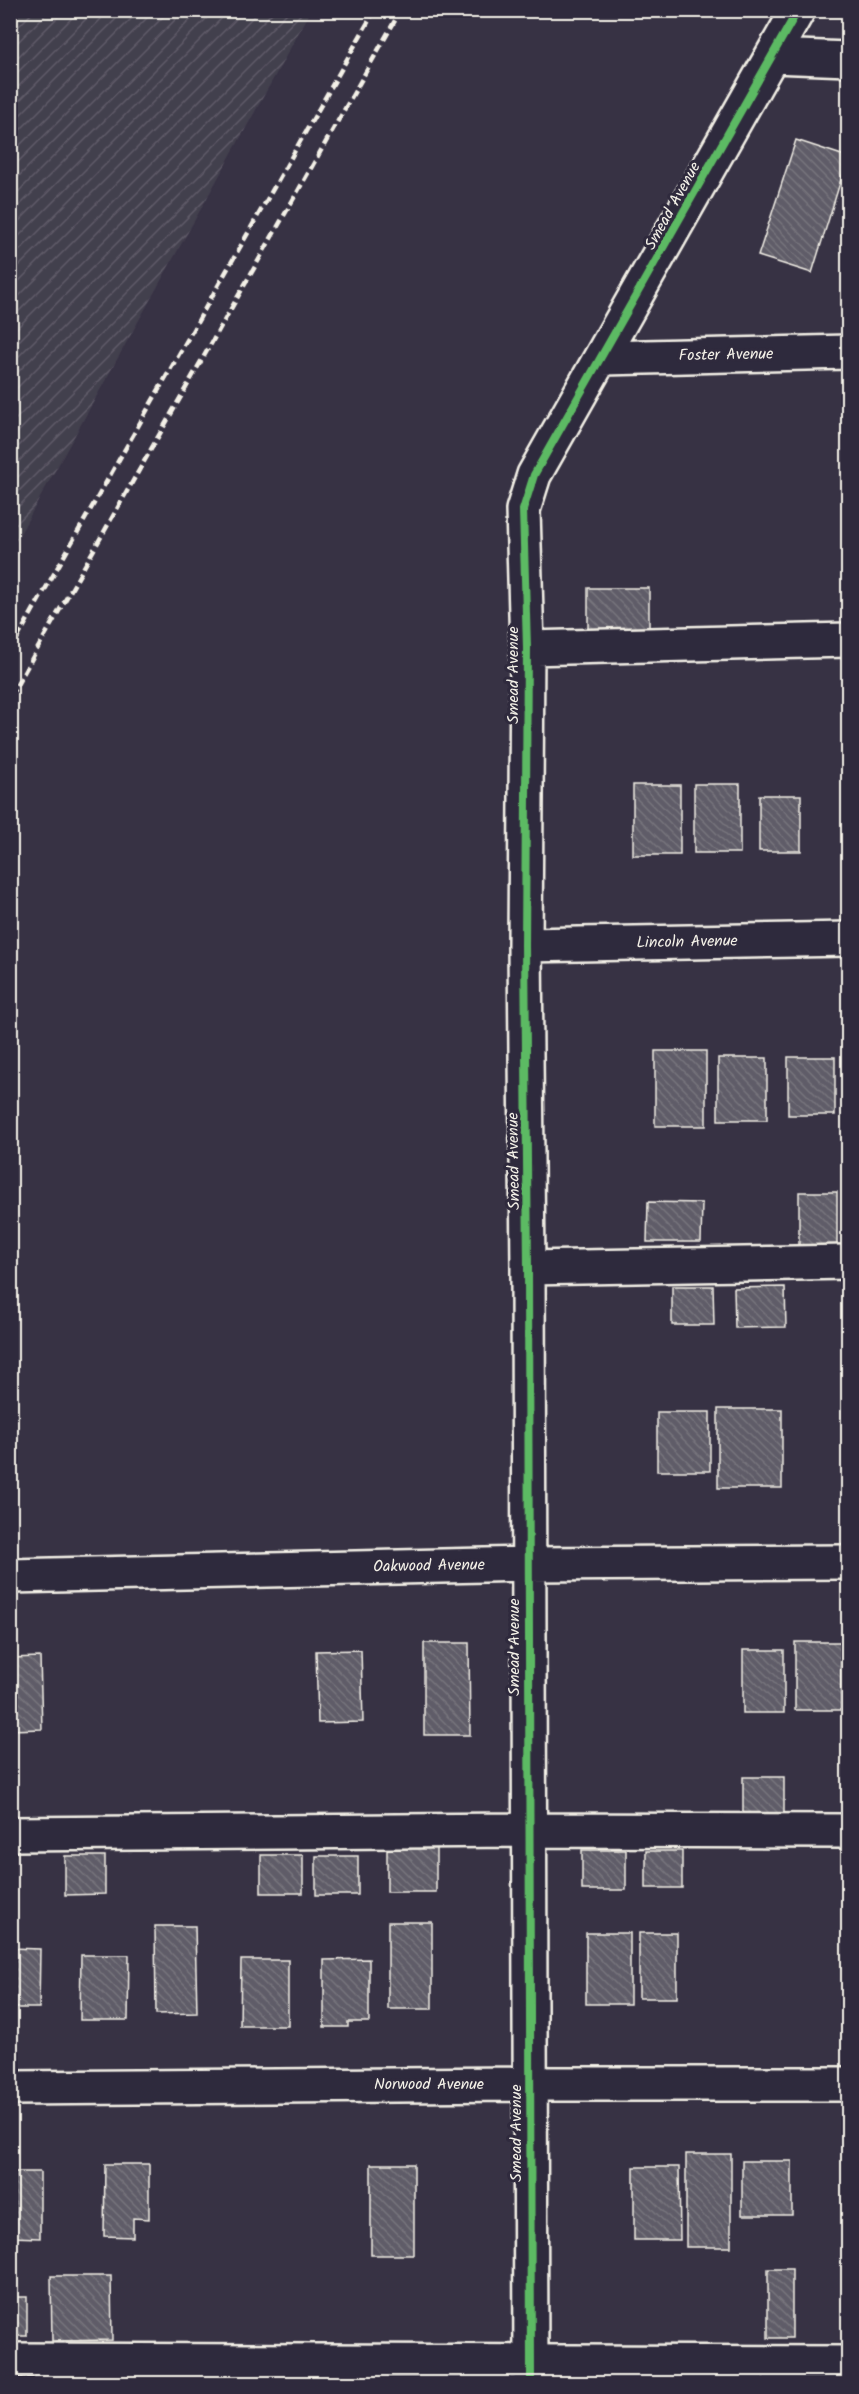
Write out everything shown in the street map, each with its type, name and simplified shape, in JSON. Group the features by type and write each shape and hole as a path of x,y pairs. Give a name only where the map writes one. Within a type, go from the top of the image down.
{"street":[{"name":"Smead Avenue","path":"531,2373 525,945 527,648 523,510 534,475 603,358 798,10"},
{"path":"773,56 849,59"},
{"name":"Foster Avenue","path":"603,358 849,352"},
{"path":"527,648 849,640"},
{"name":"Lincoln Avenue","path":"525,945 849,939"},
{"path":"528,1268 849,1262"},
{"name":"Oakwood Avenue","path":"10,1576 527,1564 849,1562"},
{"path":"10,1834 528,1830 849,1831"},
{"name":"Norwood Avenue","path":"10,2088 849,2084"},
{"path":"10,2360 531,2373 849,2363"}],"shaded area":[{"path":"10,11 311,11 11,550"}],"building":[{"path":"796,140 848,157 812,273 758,256"},
{"path":"588,588 649,588 649,631 588,631"},
{"path":"694,784 740,784 740,853 694,853"},
{"path":"633,785 680,785 680,855 633,855"},
{"path":"759,795 801,795 801,851 759,851"},
{"path":"846,1046 848,1046 848,1172 846,1172"},
{"path":"655,1051 706,1051 706,1126 655,1126"},
{"path":"788,1057 835,1057 835,1115 788,1115"},
{"path":"718,1058 767,1058 767,1120 718,1120"},
{"path":"799,1192 837,1192 837,1247 799,1247"},
{"path":"648,1202 702,1203 701,1242 647,1242"},
{"path":"672,1286 713,1286 714,1325 672,1325"},
{"path":"785,1287 786,1327 735,1328 734,1288"},
{"path":"718,1409 782,1409 782,1488 718,1488"},
{"path":"657,1412 710,1412 710,1471 657,1471"},
{"path":"795,1642 841,1642 841,1710 795,1710"},
{"path":"424,1643 469,1643 470,1735 424,1735"},
{"path":"361,1650 363,1722 318,1723 316,1651"},
{"path":"743,1650 784,1650 784,1713 743,1713"},
{"path":"40,1657 42,1729 10,1730 10,1658"},
{"path":"743,1777 784,1777 784,1814 743,1814"},
{"path":"387,1846 436,1846 436,1892 387,1892"},
{"path":"582,1850 626,1850 626,1890 582,1890"},
{"path":"646,1851 682,1851 682,1888 646,1888"},
{"path":"261,1855 303,1855 303,1893 261,1893"},
{"path":"65,1856 105,1856 105,1894 65,1895"},
{"path":"316,1856 358,1856 358,1895 316,1895"},
{"path":"388,1922 432,1922 432,2009 388,2009"},
{"path":"155,1926 195,1926 197,2013 156,2014"},
{"path":"586,1933 630,1933 630,2004 586,2004"},
{"path":"639,1933 677,1933 677,1998 639,1998"},
{"path":"847,1940 848,1940 848,2024"},
{"path":"10,1948 40,1949 39,2008 10,2008"},
{"path":"81,1955 129,1955 128,2020 80,2020"},
{"path":"369,1959 369,2022 348,2022 348,2027 324,2027 324,1960"},
{"path":"241,1960 288,1960 288,2026 240,2026"},
{"path":"686,2154 731,2154 731,2247 686,2247"},
{"path":"742,2161 792,2161 792,2215 742,2215"},
{"path":"105,2164 149,2164 149,2219 133,2218 133,2237 104,2236"},
{"path":"371,2164 414,2164 414,2255 371,2255"},
{"path":"634,2167 679,2167 680,2240 634,2240"},
{"path":"10,2172 40,2172 40,2238 10,2237"},
{"path":"768,2269 792,2269 792,2338 768,2338"},
{"path":"51,2276 111,2276 112,2340 52,2341"},
{"path":"10,2297 27,2297 27,2336 10,2336"}],"railway":[{"path":"10,651 375,10"},
{"path":"10,697 401,10"}],"cycle path":[{"path":"531,2384 525,945 527,648 523,510 534,475 798,10"}]}
